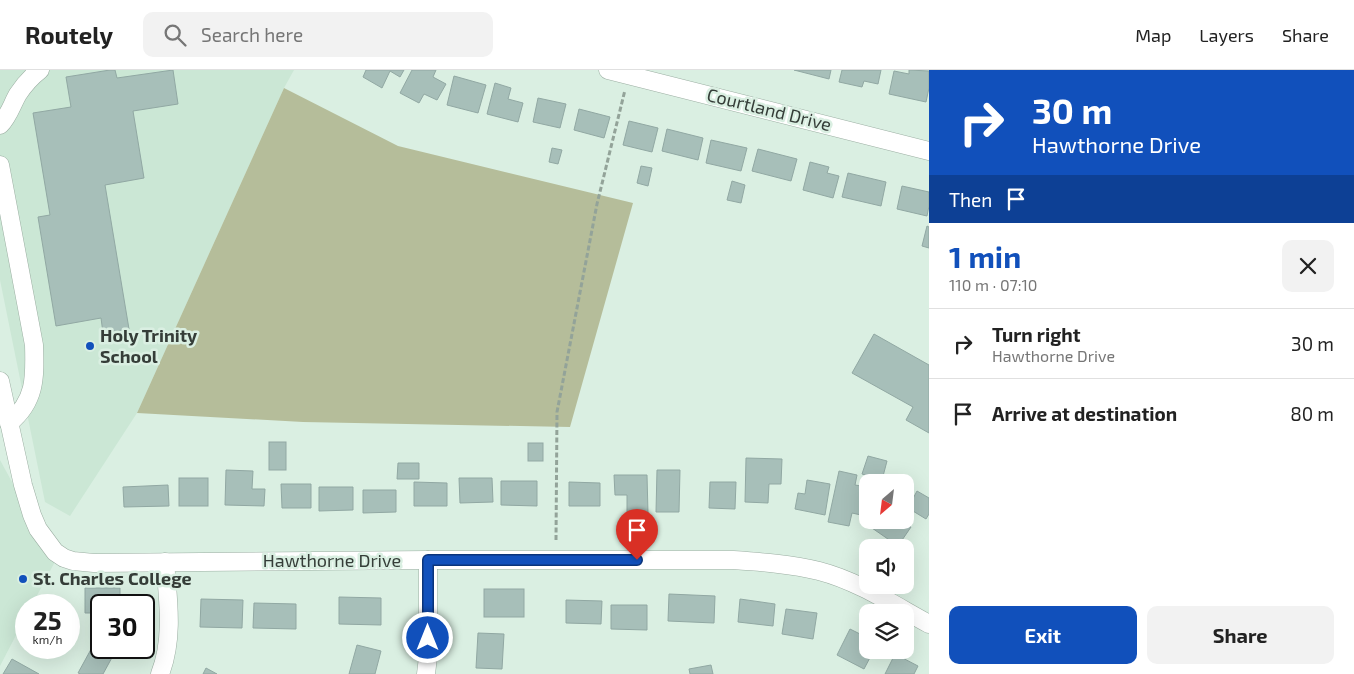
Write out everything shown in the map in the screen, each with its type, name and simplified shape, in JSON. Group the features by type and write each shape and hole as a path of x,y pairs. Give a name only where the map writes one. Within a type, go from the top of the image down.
{"street":[{"path":"0,125 19,93 40,70"},
{"name":"Courtland Drive","path":"608,70 929,150"},
{"path":"0,165 34,345 35,370 33,389 21,414 10,423 0,381"},
{"name":"Hawthorne Drive","path":"10,423 23,485 32,516 38,529 55,552 73,561 94,563 732,560 820,571 874,594 929,624"},
{"path":"426,674 428,657 428,560"},
{"path":"160,674 169,640 165,562"}],"path":[{"path":"556,540 557,412 597,204 629,75"}],"shaded area":[{"name":"Holy Trinity School","path":"0,70 294,70 284,88 137,413 70,516 45,502 0,280"},
{"path":"284,88 398,146 633,203 570,427 303,422 137,413"},
{"name":"St. Charles College","path":"0,460 48,548 59,554 38,594 15,594 15,637 0,666"}],"building":[{"path":"115,70 117,78 173,70 178,104 133,111 144,178 105,185 129,329 103,333 101,318 56,326 38,217 50,215 33,113 71,107 66,77"},
{"path":"366,70 404,70 400,77 390,71 382,88 363,77"},
{"path":"412,70 436,70 433,77 446,84 437,100 424,94 419,103 400,93"},
{"path":"794,70 831,70 829,79"},
{"path":"842,70 881,70 878,84 864,81 862,87 839,82"},
{"path":"909,70 929,71 929,88 926,102 889,94 894,71 909,74"},
{"path":"454,76 486,85 478,113 447,105"},
{"path":"495,83 511,88 508,99 523,103 518,122 487,114"},
{"path":"538,98 566,104 560,128 533,122"},
{"path":"579,109 610,117 604,138 574,130"},
{"path":"629,121 658,128 652,152 623,145"},
{"path":"667,129 703,138 698,160 662,151"},
{"path":"711,140 747,148 741,171 706,163"},
{"path":"552,148 562,150 558,164 549,162"},
{"path":"758,149 797,159 791,181 752,171"},
{"path":"810,162 829,167 827,173 839,176 833,198 803,190"},
{"path":"641,166 652,168 648,186 637,183"},
{"path":"848,173 886,182 881,206 842,197"},
{"path":"732,181 745,185 741,203 727,200"},
{"path":"902,186 929,192 927,216 897,209"},
{"path":"927,226 929,227 929,248 922,246"},
{"path":"874,334 929,365 929,433 906,420 913,407 852,373"},
{"path":"269,442 286,442 286,470 269,470"},
{"path":"528,443 543,443 543,461 528,461"},
{"path":"868,456 887,461 884,474 862,474"},
{"path":"746,458 782,459 781,484 769,484 768,503 745,502"},
{"path":"398,463 419,463 419,479 397,479"},
{"path":"226,470 253,471 252,489 265,489 264,506 225,505"},
{"path":"657,470 680,470 679,512 656,512"},
{"path":"839,471 857,475 855,485 859,486 859,515 852,513 849,526 828,522"},
{"path":"614,475 647,475 648,513 627,513 627,495 615,495"},
{"path":"179,478 208,478 208,506 179,506"},
{"path":"459,478 492,478 493,502 460,503"},
{"path":"807,480 830,484 825,515 795,509 798,493 805,494"},
{"path":"501,481 537,481 537,506 501,505"},
{"path":"414,482 447,483 447,506 414,506"},
{"path":"569,482 600,483 600,506 569,506"},
{"path":"710,482 736,482 735,509 709,508"},
{"path":"281,484 311,484 311,508 282,508"},
{"path":"168,485 169,506 124,507 123,487"},
{"path":"319,487 353,487 353,510 319,511"},
{"path":"363,490 396,490 396,512 363,513"},
{"path":"917,491 929,498 929,514 926,519 914,512 914,497"},
{"path":"873,529 910,529 903,539 888,539"},
{"path":"85,588 120,588 120,594 90,594 90,613 85,613"},
{"path":"484,589 524,589 524,617 484,617"},
{"path":"669,594 715,596 714,623 668,621"},
{"path":"339,597 381,598 381,625 339,624"},
{"path":"201,599 243,600 242,628 200,627"},
{"path":"740,599 775,604 773,626 738,622"},
{"path":"566,600 602,601 601,624 566,623"},
{"path":"254,603 296,604 296,629 253,628"},
{"path":"611,605 647,605 647,630 611,629"},
{"path":"786,609 817,613 813,639 782,634"},
{"path":"850,629 859,634 859,659 869,659 864,669 837,655"},
{"path":"478,633 504,634 502,669 476,668"},
{"path":"357,645 381,651 375,674 349,674"},
{"path":"90,651 90,659 111,659 103,674 78,673"},
{"path":"12,659 39,674 3,674"},
{"path":"892,659 905,659 918,666 914,674 885,674"},
{"path":"711,665 713,674 690,674 689,669"},
{"path":"206,668 217,674 203,674"}],"place":[{"name":"Holy Trinity School","path":"90,346"},
{"name":"St. Charles College","path":"23,579"}],"route":[{"path":"428,638 428,560 637,560"}]}
